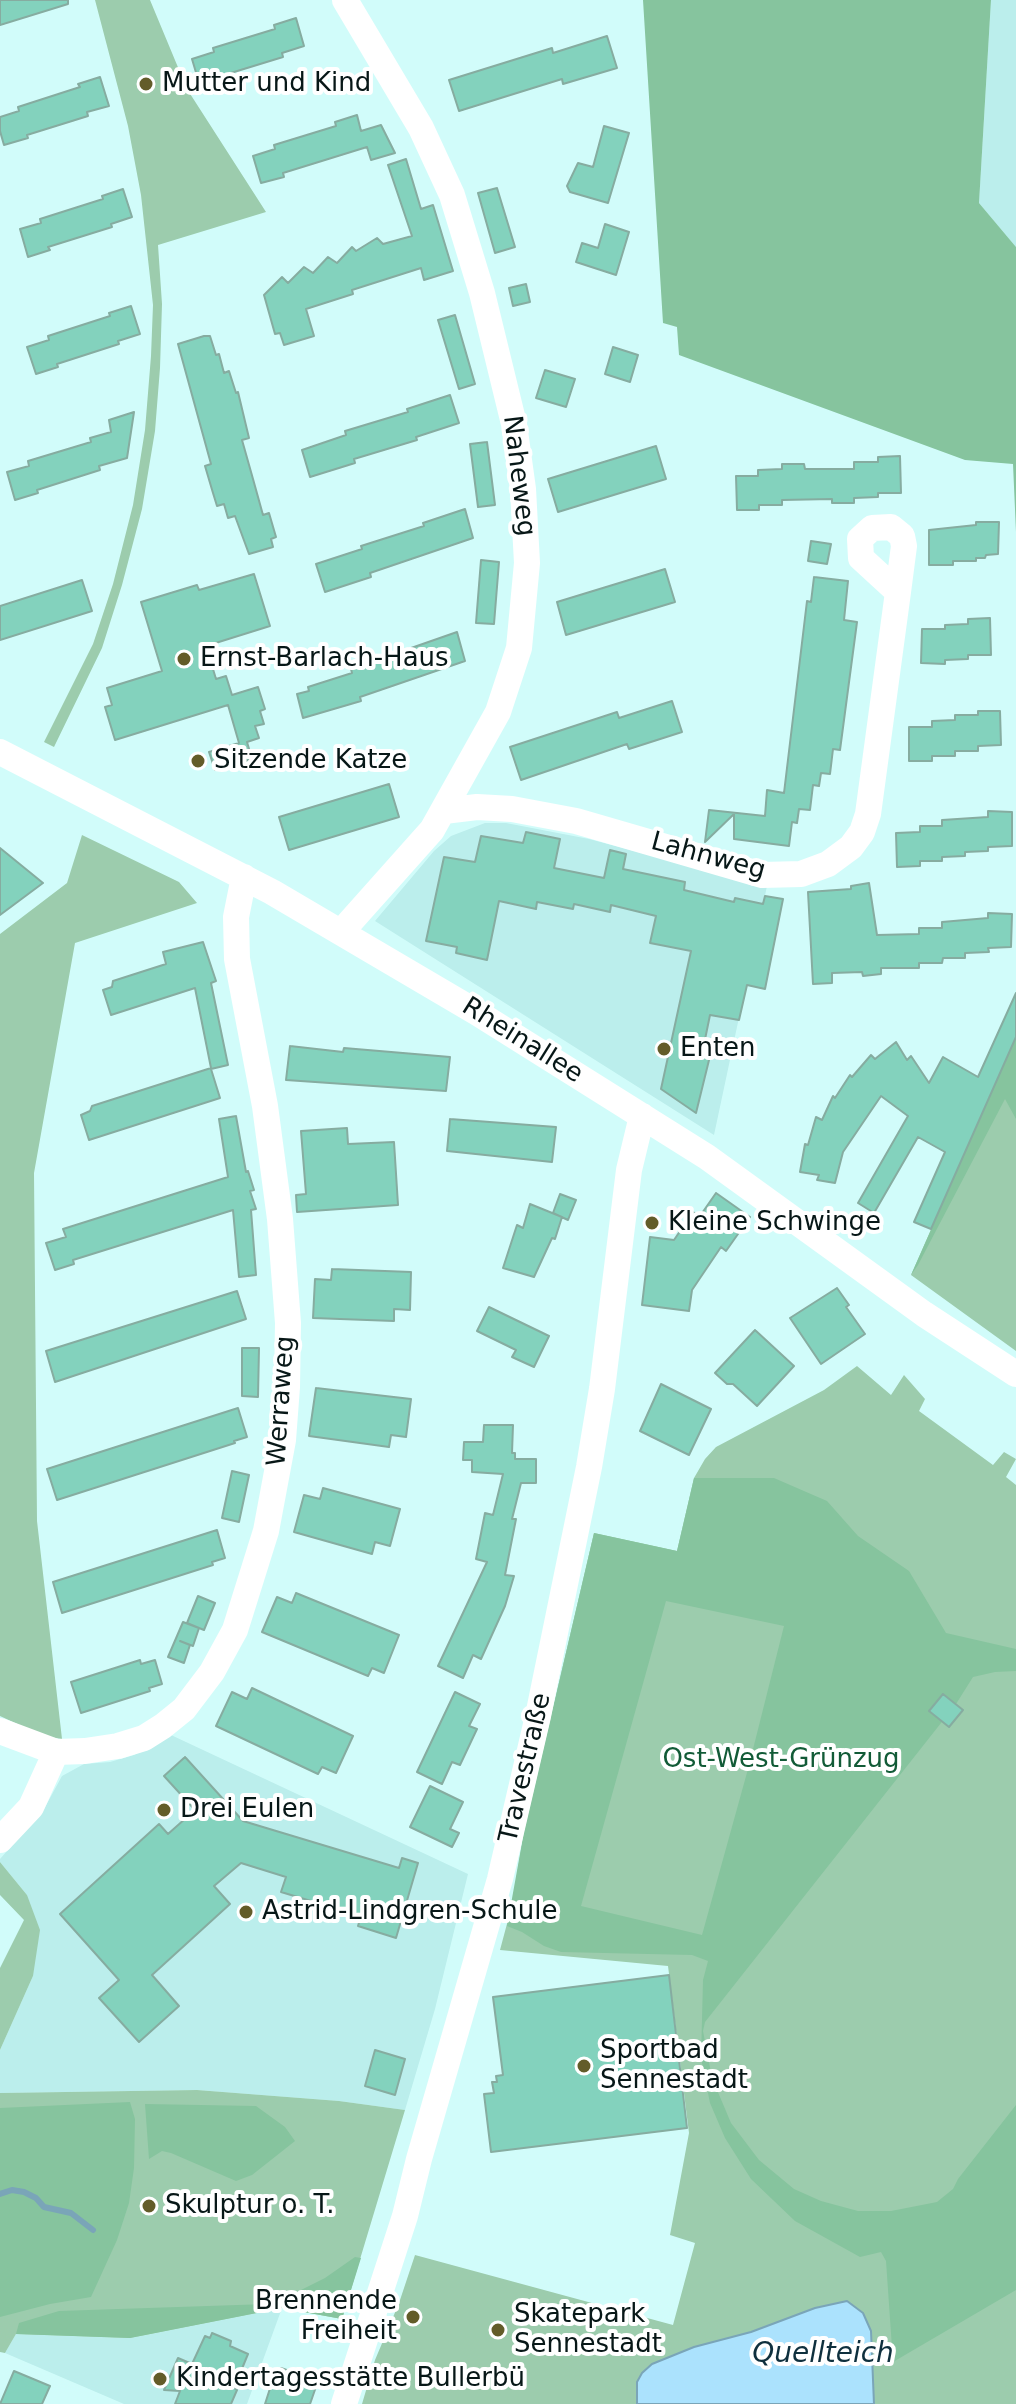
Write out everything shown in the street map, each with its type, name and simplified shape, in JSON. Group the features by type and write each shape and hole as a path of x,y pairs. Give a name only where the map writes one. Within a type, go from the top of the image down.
{"street":[{"name":"Naheweg","path":"342,931 413,853 444,811 498,712 519,648 527,563 520,458 482,293 452,195 421,128 345,0"},
{"name":"Lahnweg","path":"444,811 477,807 512,809 576,821 762,875 801,874 828,864 851,847 862,832 868,814 898,592"},
{"name":"Rheinallee","path":"0,752 342,931 707,1157 924,1314 1016,1374"},
{"name":"Werraweg","path":"0,1731 56,1752 107,1748 144,1738 184,1709 212,1672 235,1630 266,1531 283,1440 288,1323 280,1219 265,1106 237,959 236,917 244,877"},
{"name":"Travestraße","path":"344,2404 405,2216 500,1879 571,1564 602,1389 629,1170 642,1116"},
{"path":"0,1840 31,1807 56,1752"}],"shaded area":[{"path":"991,0 1016,0 1016,247 979,203"},
{"path":"485,823 506,823 589,839 767,886 714,1135 375,921 434,851 451,836"},
{"name":"Astrid-Lindgren-Schule","path":"171,1735 468,1874 435,2009 405,2110 339,2101 197,2090 0,2093 0,2050 33,1976 27,1895 0,1859 44,1809 62,1776 84,1764 110,1762 134,1755"},
{"name":"Kindertagesstätte Bullerbü","path":"282,2308 247,2404 124,2404 5,2353 16,2334 130,2338"}],"green space":[{"path":"95,0 150,0 187,89 266,212 158,245 162,304 160,368 155,431 142,509 102,648 54,747 44,742 93,644 113,584 133,505 145,430 151,356 153,305 141,195 128,126"},
{"path":"643,0 991,0 979,203 1016,247 1016,532 1013,464 965,460 679,355 677,327 663,323"},
{"path":"82,835 179,882 197,903 75,943 34,1173 37,1521 62,1739 43,1736 0,1716 0,934 67,883"},
{"path":"1016,1037 1016,1351 911,1275"},
{"path":"1016,1037 1016,1119 1005,1099 911,1275"},
{"name":"Ost-West-Grünzug","path":"857,1366 891,1395 904,1375 925,1399 919,1411 993,1465 1004,1452 1016,1459 1006,1477 1016,1485 1016,2404 362,2404 375,2360 415,2255 673,2325 695,2243 670,2235 689,2133 668,1966 500,1950 512,1905 524,1832 594,1533 677,1551 694,1478 716,1447 824,1390"},
{"path":"694,1478 774,1478 827,1501 858,1536 909,1571 946,1633 1016,1649 1016,1671 973,1677 956,1704 705,2022 703,2031 712,2078 731,2123 759,2160 794,2189 821,2201 858,2211 891,2211 937,2202 953,2189 1016,2105 1016,2290 893,2362 886,2261 881,2252 860,2257 795,2221 751,2179 725,2138 710,2103 701,2058 703,1980 708,1961 692,1955 561,1952 507,1926 524,1832 594,1533 677,1551","holes":["666,1601 784,1626 702,1935 581,1906"]},
{"path":"0,1862 27,1895 40,1930 33,1976 0,2050 0,1968 24,1920 0,1895"},
{"path":"197,2090 339,2101 405,2110 342,2319 282,2308 130,2338 16,2334 5,2353 0,2352 0,2093"},
{"path":"130,2102 135,2119 134,2168 129,2203 117,2240 91,2297 0,2317 0,2108"},
{"path":"145,2104 256,2106 285,2127 295,2141 252,2175 236,2181 171,2153 162,2151 149,2159"},
{"path":"355,2257 361,2258 342,2319 282,2308 130,2338 16,2334 19,2323 59,2311 267,2304 325,2278"}],"water":[{"name":"Quellteich","path":"847,2301 863,2313 871,2331 874,2404 637,2404 637,2382 652,2364 694,2347 751,2332 815,2308"}],"building":[{"path":"0,0 68,0 68,4 0,25"},
{"path":"296,18 304,46 282,53 283,57 221,76 222,80 200,86 192,59 214,52 213,48 275,29 274,25"},
{"path":"607,36 617,68 563,84 562,79 459,111 449,80 552,48 553,53"},
{"path":"100,77 109,106 4,145 0,117 19,111 18,107 80,87 78,84"},
{"path":"357,115 361,131 381,125 395,153 371,160 367,147 261,183 253,156 275,149 274,145 336,126 335,122"},
{"path":"604,126 629,133 608,203 570,192 567,186 578,163 593,167"},
{"path":"406,159 421,209 433,205 453,271 424,280 421,268 352,290 353,294 306,309 314,336 284,345 280,333 275,334 264,295 282,277 288,283 304,267 313,273 328,257 337,263 352,247 356,251 377,238 383,244 412,236 388,165"},
{"path":"497,188 515,247 495,253 478,193"},
{"path":"123,189 132,217 28,257 20,229"},
{"path":"605,224 629,232 616,275 576,262 582,243 598,248"},
{"path":"526,284 530,302 513,306 509,288"},
{"path":"131,306 140,334 36,374 27,347 49,340 48,336"},
{"path":"455,315 475,384 459,389 438,320"},
{"path":"210,336 224,373 229,371 238,392 249,438 242,440 263,515 269,513 276,537 271,539 273,547 249,554 235,516 228,518 224,504 217,506 205,466 211,464 178,344"},
{"path":"613,347 638,355 630,382 605,374"},
{"path":"545,370 575,379 566,407 536,398"},
{"path":"450,395 459,423 310,477 302,450 346,435 345,431 408,412 407,409"},
{"path":"134,412 127,458 15,500 7,472 29,466 28,461 91,442 90,438 111,432 109,420"},
{"path":"487,442 495,505 478,507 470,444"},
{"path":"656,446 666,479 558,512 548,479"},
{"path":"900,456 901,493 878,493 878,497 854,498 854,503 832,503 832,499 782,500 782,505 759,505 759,510 737,510 736,476 758,476 758,470 782,469 782,464 804,464 805,469 854,469 854,462 878,462 878,457"},
{"path":"465,509 473,538 370,573 371,577 325,592 316,564"},
{"path":"976,522 999,522 998,554 976,558 976,561 953,561 953,565 929,565 929,530 976,525"},
{"path":"811,541 831,544 827,564 808,561"},
{"path":"481,560 499,562 494,624 476,623"},
{"path":"665,569 675,602 566,635 557,602"},
{"name":"Ernst-Barlach-Haus","path":"254,574 270,626 206,646 216,679 226,676 232,695 258,687 265,709 260,711 264,724 255,726 259,738 247,742 252,759 215,770 209,752 239,743 228,705 115,740 105,707 112,705 107,688 162,671 141,602 197,585 199,590"},
{"path":"814,577 848,581 844,620 857,622 840,750 833,749 830,774 821,773 819,786 813,785 810,810 799,809 797,823 792,822 789,846 734,839 734,814 705,842 709,810 765,816 767,790 784,793 807,601 811,602"},
{"path":"82,580 92,611 0,640 0,606"},
{"path":"990,618 991,655 968,655 968,659 945,660 945,664 921,663 922,629 945,629 945,625 968,624 968,619"},
{"path":"457,632 465,661 360,697 361,701 303,718 297,694 309,691 308,687"},
{"path":"672,701 682,732 629,749 627,744 521,780 510,747 617,712 619,718"},
{"path":"978,711 1000,711 1001,745 978,746 978,751 955,751 955,756 932,756 932,761 909,761 909,727 932,727 932,721 955,720 955,715 978,715"},
{"path":"389,784 399,817 289,850 279,817"},
{"path":"988,811 1012,812 1012,846 988,847 988,851 965,852 965,856 942,857 942,861 920,861 920,866 897,867 896,833 920,832 920,826 942,826 942,820 988,817"},
{"path":"526,832 560,839 554,868 604,878 610,850 626,854 623,869 685,882 684,890 734,902 735,898 763,904 765,896 783,899 765,989 747,985 739,1020 710,1015 702,1054 710,1056 696,1113 661,1089 691,951 650,943 656,916 611,905 610,912 574,904 573,909 537,902 536,909 499,901 487,960 456,953 457,947 426,941 444,857 475,862 481,836 523,843"},
{"path":"0,848 43,883 0,915"},
{"path":"869,883 877,935 919,934 919,928 942,928 942,922 988,918 988,913 1012,914 1011,947 965,953 965,958 943,958 942,963 919,963 919,968 881,968 881,974 832,973 832,983 813,984 808,892 851,889 851,886"},
{"path":"203,942 216,981 211,983 228,1065 211,1069 220,1098 89,1140 81,1115 90,1111 92,1106 211,1068 195,988 111,1015 103,990 112,987 113,981 166,964 163,952"},
{"path":"1016,993 1016,1037 931,1229 914,1222 945,1152 918,1137 874,1213 858,1203 908,1116 881,1096 843,1152 835,1183 817,1180 819,1175 800,1172 805,1144 808,1145 816,1117 822,1120 833,1096 835,1098 850,1075 852,1077 871,1055 875,1059 896,1042 907,1060 911,1056 929,1083 943,1057 978,1077"},
{"path":"290,1046 450,1057 446,1091 286,1080"},
{"path":"236,1116 246,1172 254,1190 250,1191 256,1209 251,1210 256,1275 239,1277 233,1210 73,1260 74,1264 55,1270 46,1243 66,1237 63,1229 228,1177 219,1119"},
{"path":"450,1119 556,1127 552,1162 447,1151"},
{"path":"347,1128 348,1144 394,1142 398,1205 297,1212 296,1195 306,1194 301,1131"},
{"path":"716,1193 750,1217 726,1251 721,1247 692,1290 689,1311 642,1305 650,1237 674,1240 693,1212 700,1216"},
{"path":"560,1194 576,1200 568,1220 553,1213"},
{"path":"530,1204 562,1217 555,1239 552,1238 534,1277 503,1268 517,1225 523,1228"},
{"path":"332,1269 411,1272 410,1310 394,1309 394,1321 313,1318 315,1279 331,1280"},
{"path":"837,1288 865,1334 821,1364 790,1318"},
{"path":"237,1291 246,1319 55,1382 46,1351"},
{"path":"489,1307 549,1336 534,1367 512,1357 516,1350 477,1331"},
{"path":"755,1330 794,1366 757,1406 733,1384 727,1384 715,1373"},
{"path":"242,1348 259,1348 258,1397 242,1396"},
{"path":"661,1384 711,1409 689,1455 640,1431"},
{"path":"316,1388 411,1399 406,1437 391,1435 389,1447 309,1436"},
{"path":"238,1408 247,1437 57,1500 47,1469"},
{"path":"484,1425 513,1425 512,1453 515,1453 515,1459 536,1459 536,1483 521,1483 512,1519 516,1519 505,1575 514,1576 505,1606 481,1659 473,1655 463,1678 438,1666 487,1562 476,1559 485,1513 493,1515 503,1474 472,1472 472,1460 463,1460 464,1442 483,1442"},
{"path":"232,1471 249,1475 239,1522 222,1518"},
{"path":"323,1488 400,1509 390,1546 375,1542 372,1554 294,1532 304,1495 320,1499"},
{"path":"217,1530 225,1558 212,1562 213,1565 62,1613 53,1582"},
{"path":"296,1593 399,1635 384,1673 372,1668 368,1676 262,1632 277,1597 292,1603"},
{"path":"198,1596 215,1603 204,1630 187,1623"},
{"path":"183,1622 199,1628 193,1646 180,1641 190,1645 184,1663 168,1657"},
{"path":"140,1660 141,1664 155,1660 162,1684 149,1688 150,1691 81,1713 71,1682"},
{"path":"252,1688 353,1736 336,1773 322,1767 318,1774 216,1726 232,1692 247,1699"},
{"path":"455,1692 480,1704 469,1726 477,1729 460,1765 452,1762 442,1784 417,1772"},
{"path":"943,1694 963,1710 949,1727 929,1711"},
{"path":"185,1757 243,1821 399,1868 402,1858 418,1863 396,1938 358,1926 361,1916 281,1892 286,1877 241,1863 214,1886 230,1904 152,1975 179,2006 139,2042 99,1998 119,1980 60,1914 159,1824 168,1834 195,1810 164,1776"},
{"path":"430,1786 463,1802 450,1829 459,1833 452,1847 410,1827"},
{"name":"Sportbad Sennestadt","path":"669,1975 687,2128 491,2152 484,2094 494,2093 492,2082 497,2082 496,2076 503,2075 493,1997"},
{"path":"375,2050 405,2059 395,2095 365,2086"},
{"path":"212,2333 231,2341 230,2346 248,2354 231,2404 175,2404 180,2391 164,2390 178,2358 192,2364 205,2336 210,2338"},
{"path":"281,2368 318,2381 310,2404 265,2404 274,2376 277,2378"},
{"path":"14,2371 50,2386 42,2404 0,2404"}],"waterway":[{"path":"0,2194 12,2190 24,2192 44,2207 71,2213 93,2230"}],"place":[{"name":"Mutter und Kind","path":"146,84"},
{"name":"Ernst-Barlach-Haus","path":"184,659"},
{"name":"Sitzende Katze","path":"198,761"},
{"name":"Enten","path":"664,1049"},
{"name":"Kleine Schwinge","path":"652,1223"},
{"name":"Drei Eulen","path":"164,1810"},
{"name":"Astrid-Lindgren-Schule","path":"246,1912"},
{"name":"Sportbad Sennestadt","path":"584,2066"},
{"name":"Skulptur o. T.","path":"149,2206"},
{"name":"Brennende Freiheit","path":"413,2317"},
{"name":"Skatepark Sennestadt","path":"498,2330"},
{"name":"Kindertagesstätte Bullerbü","path":"160,2379"}]}
